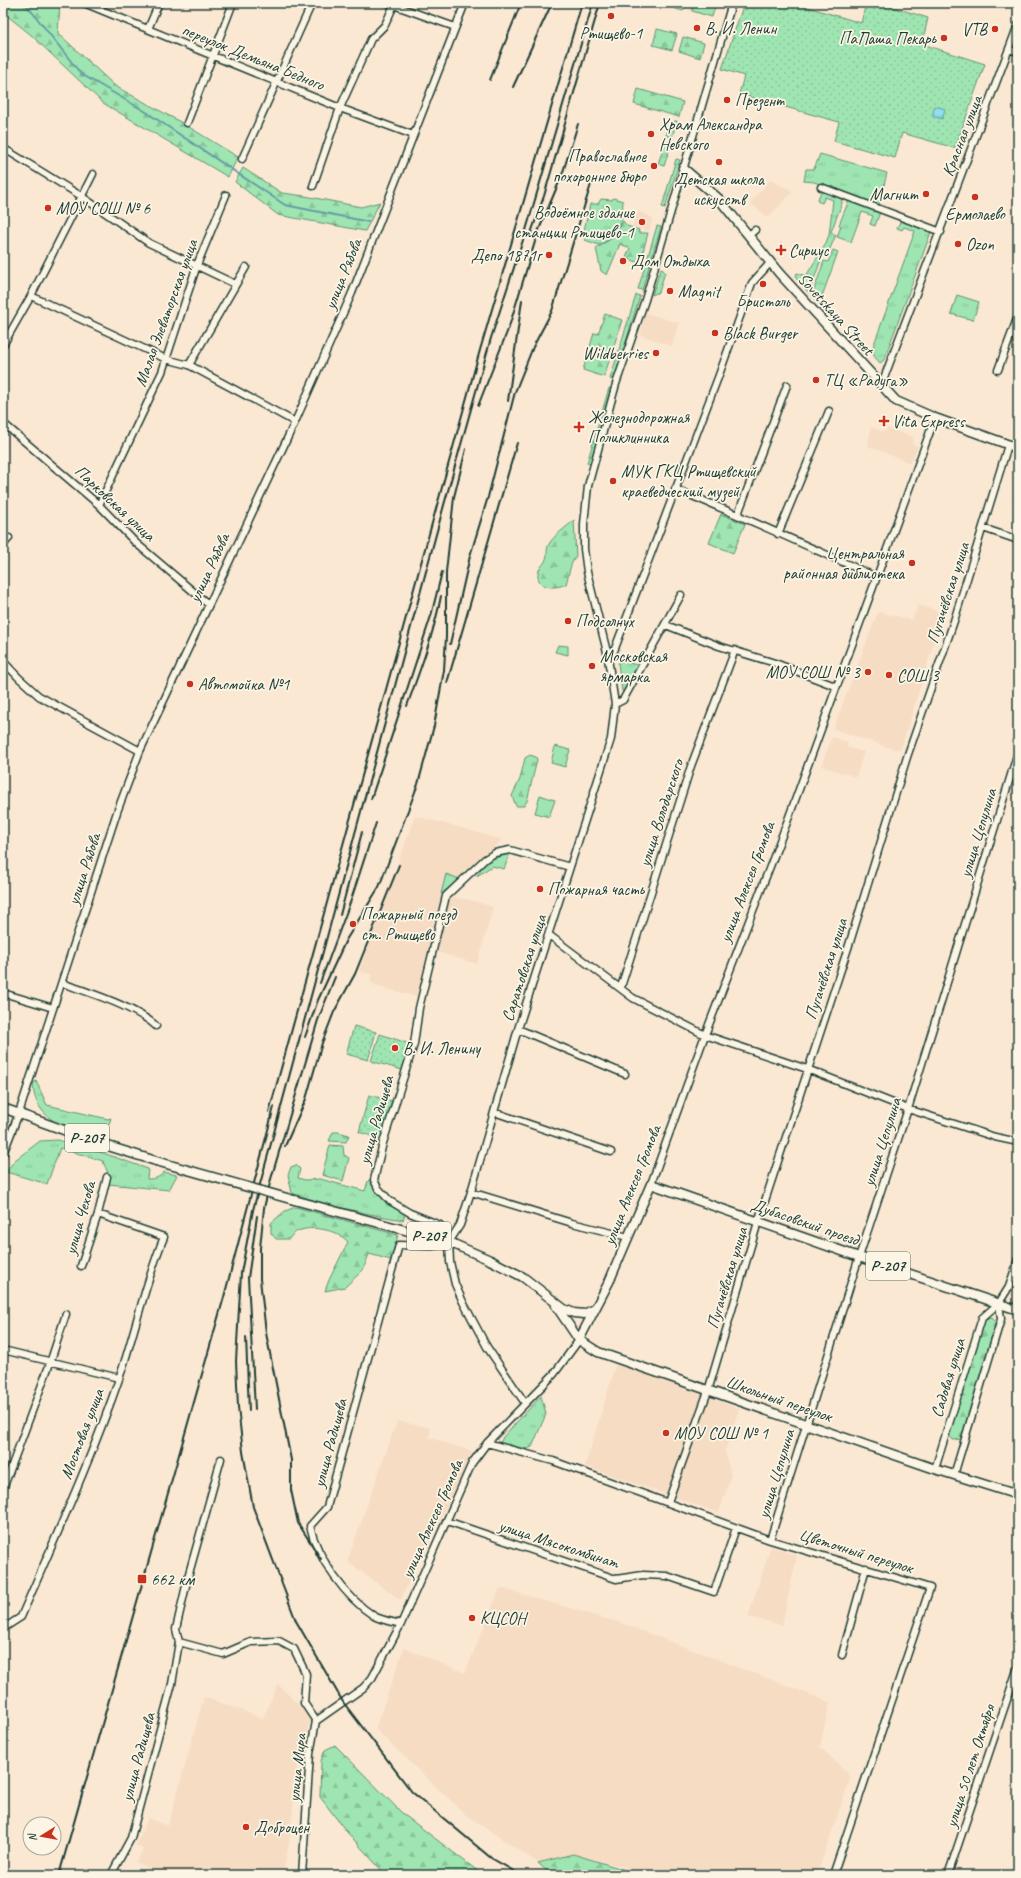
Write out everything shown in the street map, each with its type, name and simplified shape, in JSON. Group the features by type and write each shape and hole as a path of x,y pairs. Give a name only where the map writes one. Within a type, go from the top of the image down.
{"main road":[{"name":"Sovetskaya Street","path":"683,168 719,199 752,233 770,263 896,401 935,418 1018,448"},
{"name":"Р-207","path":"3,1108 108,1146 156,1161 449,1242 490,1260 523,1277 564,1309 574,1313 584,1314 595,1309"},
{"name":"Дубасовский проезд","path":"651,1184 858,1257 1018,1310"},
{"name":"улица Алексея Громова","path":"579,1340 595,1309 651,1184"},
{"name":"Школьный переулок","path":"552,1300 579,1340 598,1352 954,1475 1018,1495"}],"street":[{"name":"переулок Демьяна Бедного","path":"84,3 211,56 413,136"},
{"path":"148,29 159,3"},
{"path":"187,124 211,56 233,3"},
{"path":"242,159 278,82 312,3"},
{"name":"улица Рябова","path":"3,1154 19,1113 54,1008 117,812 140,751 295,422 352,293 464,3"},
{"name":"Саратовская улица","path":"449,1242 460,1225 471,1192 518,1028 611,738 615,704 607,652 587,572 584,549 584,524 588,486 616,384 645,300 732,3"},
{"path":"313,186 340,108 371,40 385,25 391,4 455,27"},
{"name":"Красная улица","path":"881,386 941,232 1018,25"},
{"path":"1009,49 1018,52"},
{"path":"3,148 81,196 149,242 235,284"},
{"path":"3,345 31,296 93,174"},
{"path":"821,187 941,232"},
{"name":"Малая Элеваторская улица","path":"99,505 162,372 197,265 226,195"},
{"path":"607,652 614,651 719,375 752,282 770,263"},
{"path":"189,365 246,267"},
{"path":"31,296 166,359 189,365 295,422"},
{"path":"998,370 1018,316"},
{"path":"1010,336 1018,339"},
{"path":"738,514 788,385"},
{"path":"778,534 830,411"},
{"name":"улица Алексея Громова","path":"651,1184 705,1035 786,825 835,686 935,418"},
{"name":"Парковская улица","path":"3,423 99,505 136,543 208,604"},
{"name":"Пугачёвская улица","path":"668,1502 708,1390 758,1222 850,942 908,757 954,621 1008,445"},
{"path":"675,489 738,514 778,534 876,577"},
{"path":"983,528 1018,540"},
{"path":"3,544 9,538"},
{"path":"615,704 623,700 666,625 681,595"},
{"path":"666,625 719,646 775,663 835,686"},
{"name":"улица Володарского","path":"621,987 691,766 735,650"},
{"path":"3,660 19,678 39,696 140,751"},
{"name":"улица Цепулина","path":"770,1540 858,1257 908,1109 1018,752"},
{"name":"улица Радищева","path":"401,1624 376,1617 353,1600 329,1568 313,1538 310,1526 327,1507 399,1245 432,1246 449,1242 440,1225 410,1213 390,1201 378,1188 374,1180 383,1143 414,1044 419,1008 444,902 451,891 485,859 495,854 510,850 570,867"},
{"path":"549,935 621,987 633,998 705,1035 807,1070 908,1109 995,1137 1018,1142"},
{"path":"62,983 111,1002 148,1019 156,1026"},
{"path":"3,993 54,1008"},
{"path":"518,1028 625,1074"},
{"path":"494,1112 611,1152"},
{"name":"улица Чехова","path":"81,1266 98,1214 107,1177"},
{"path":"471,1192 572,1223 628,1237"},
{"name":"Мостовая улица","path":"3,1625 7,1626 21,1617 71,1504 119,1378 140,1305 164,1237 98,1214"},
{"path":"449,1242 450,1262 455,1284 463,1302 487,1347 525,1403"},
{"name":"Садовая улица","path":"935,1468 982,1318 999,1303 1009,1287 1018,1260"},
{"name":"Садовая улица","path":"954,1475 1001,1319 999,1303"},
{"path":"3,1489 50,1363 66,1314"},
{"name":"улица Алексея Громова","path":"343,1702 363,1688 372,1678 401,1624 472,1463 487,1443 554,1374 579,1340"},
{"path":"3,1350 50,1363 119,1378"},
{"name":"Цветочный переулок","path":"487,1443 553,1461 770,1540 930,1588 833,1875"},
{"name":"улица Радищева","path":"111,1875 131,1838 172,1684 179,1642 176,1630 188,1577 221,1459"},
{"name":"улица Мясокомбинат","path":"447,1521 616,1580 643,1575 667,1576 714,1592 736,1528"},
{"path":"842,1655 866,1568"},
{"path":"179,1642 223,1654 251,1642 279,1641 294,1649 306,1674 304,1703 316,1721"},
{"name":"улица 50 лет Октября","path":"948,1875 1018,1667"},
{"name":"улица Мира","path":"302,1875 310,1754 316,1721 343,1702"}],"shaded area":[{"path":"770,180 793,191 768,218 750,203"},
{"path":"638,211 653,218 649,231 632,227"},
{"path":"646,313 679,323 672,346 640,335"},
{"path":"871,427 885,432 887,428 914,437 912,444 918,446 910,463 868,446"},
{"path":"1018,479 1018,500 1012,498"},
{"name":"СОШ 3","path":"918,605 943,613 901,749 893,749 833,729 878,612 912,620"},
{"path":"832,737 848,742 847,747 864,752 856,777 821,766"},
{"path":"415,816 502,840 460,879 446,874 417,997 376,986 370,981 372,975 359,971"},
{"path":"450,897 471,900 493,907 477,964 437,952"},
{"path":"616,1364 697,1392 739,1409 725,1451 731,1475 719,1513 585,1466"},
{"path":"397,1421 431,1428 429,1437 473,1452 400,1600 349,1563 348,1559"},
{"path":"771,1546 797,1556 782,1625 748,1617"},
{"path":"500,1588 624,1624 830,1702 820,1747 851,1776 817,1875 654,1875 573,1854 538,1863 466,1815 375,1729 404,1648 465,1673"},
{"path":"278,1684 311,1718 303,1748 300,1748 289,1844 283,1875 164,1875 136,1863 143,1849 136,1845 148,1818 168,1826 204,1697 263,1718"}],"green space":[{"path":"3,3 60,3 58,33 115,86 184,124 238,157 228,177 103,103 30,34 3,14"},
{"path":"663,3 686,3 683,11 663,5"},
{"path":"694,3 716,3 712,17 692,11"},
{"path":"744,3 794,3 861,23 866,3 880,3 928,18 922,44 985,64 955,148 902,133 895,158 834,141 839,122 739,94 744,76 722,69"},
{"path":"657,29 677,34 672,50 653,45"},
{"path":"683,37 704,43 700,58 679,51"},
{"path":"638,89 683,102 679,117 634,104"},
{"path":"677,121 672,137 666,136 669,125"},
{"path":"665,142 671,144 664,166 658,164"},
{"path":"820,154 887,173 879,205 814,182 804,181 806,169 814,169"},
{"path":"676,159 680,160 665,208 662,207"},
{"path":"243,168 282,193 361,207 380,202 365,231 278,215 235,182"},
{"path":"824,190 841,196 842,203 831,232 836,235 828,253 824,251 809,293 795,277 797,273 806,276 825,245 829,235 833,200 825,197 822,203 817,201 821,192"},
{"path":"613,198 623,201 622,216 619,228 612,237 599,245 585,240 583,235 590,204 598,204 601,199 612,200"},
{"path":"849,200 880,212 875,226 870,224 873,216 862,212 851,242 837,237 841,226 839,225"},
{"path":"623,221 627,226 639,230 638,233 648,233 640,263 626,258 630,248 620,244 607,275 601,271 596,248 614,237"},
{"path":"906,221 931,232 884,360 880,363 874,356 873,347 915,231 904,227 902,230 897,228 900,222"},
{"path":"657,226 661,227 642,290 638,289"},
{"path":"833,250 838,252 821,299 817,301 812,296 824,261 828,262"},
{"path":"661,268 665,272 659,292 652,295"},
{"path":"636,295 640,296 614,380 610,379"},
{"path":"957,295 979,302 973,320 951,314"},
{"path":"605,314 622,320 604,377 583,370 594,333 598,334"},
{"path":"609,388 612,389 591,464 587,463"},
{"path":"721,514 745,524 733,553 709,543"},
{"path":"574,520 576,556 571,566 566,584 556,587 546,586 539,581 538,576 539,570 546,559 548,546 554,537"},
{"path":"558,645 568,646 568,655 555,652"},
{"path":"622,661 637,665 639,667 626,692 622,691 618,663"},
{"path":"555,746 570,750 565,767 551,763"},
{"path":"530,755 536,757 537,760 527,801 524,806 516,806 512,796 520,779 525,758"},
{"path":"540,795 555,800 549,817 535,813"},
{"path":"510,854 504,869 492,866 477,876 483,866 490,860"},
{"path":"446,874 460,879 441,894"},
{"path":"354,1026 376,1032 368,1060 346,1054"},
{"path":"380,1034 410,1044 402,1070 371,1061"},
{"path":"36,1081 47,1105 108,1119 111,1118 103,1142 68,1129 48,1117 40,1108 35,1097 33,1084"},
{"path":"369,1095 392,1101 381,1139 359,1132"},
{"path":"333,1132 349,1135 346,1142 329,1141"},
{"path":"58,1140 106,1154 148,1169 147,1179 157,1178 164,1172 177,1175 169,1190 108,1184 109,1175 103,1161 60,1148 47,1184 6,1172 15,1160 40,1141"},
{"path":"330,1145 343,1146 344,1155 349,1158 343,1181 322,1175"},
{"path":"296,1165 300,1169 298,1178 305,1180 320,1179 365,1191 368,1181 371,1179 381,1195 390,1203 406,1213 403,1220 347,1209 292,1193 288,1175 291,1167"},
{"path":"296,1207 398,1235 391,1260 369,1254 363,1270 345,1287 325,1291 348,1242 338,1234 311,1228 298,1231 289,1239 276,1239 271,1233 271,1223 285,1211"},
{"path":"991,1317 996,1322 961,1439 953,1440 949,1435 984,1320"},
{"path":"541,1396 546,1414 532,1447 527,1449 500,1443 503,1437"},
{"path":"335,1745 403,1814 483,1875 385,1874 346,1831 320,1797 321,1761 325,1750"},
{"path":"573,1854 642,1875 551,1875 538,1863"}],"water":[{"path":"935,106 945,109 942,119 932,116"}],"waterway":[{"path":"25,3 81,74 143,110 285,205 369,222"}],"railway":[{"path":"490,80 521,3"},
{"path":"513,87 552,3"},
{"path":"269,1112 480,350 582,3"},
{"path":"521,1875 491,1858 412,1792 343,1702 296,1621 253,1507 243,1452 238,1407 236,1361 241,1273 253,1210 444,505 491,338 524,237 593,3"},
{"path":"530,236 544,196 600,3"},
{"path":"478,406 509,327 538,232 562,175 578,124"},
{"path":"450,644 470,556 488,497 515,392 533,347 552,311 592,181"},
{"path":"508,401 522,300"},
{"path":"447,683 517,443"},
{"path":"305,1037 318,1000 346,940 379,887 418,784 434,726 444,670 446,637 446,572 454,497 466,449"},
{"path":"371,799 431,616 442,572"},
{"path":"407,706 431,638 441,596"},
{"path":"320,983 351,900 376,823"},
{"path":"340,915 362,832"},
{"path":"285,1146 306,1099 322,1043 334,1012 355,974 399,865"},
{"path":"321,1559 298,1523 291,1490 291,1460 266,1333 260,1279 260,1248 264,1208 271,1179 318,1020 335,977"},
{"path":"59,1875 224,1297 274,1107"},
{"path":"255,1409 248,1278 257,1216"},
{"path":"246,1337 249,1411"}],"place":[{"name":"Ртищево-1","path":"611,16"},
{"name":"В. И. Ленин","path":"697,28"},
{"name":"VTB","path":"995,29"},
{"name":"ПаПаша Пекарь","path":"944,38"},
{"name":"Презент","path":"727,100"},
{"name":"Храм Александра Невского","path":"651,134"},
{"name":"Детская школа искусств","path":"719,162"},
{"name":"Православное похоронное бюро","path":"654,166"},
{"name":"Магнит","path":"926,194"},
{"name":"Ермолаево","path":"975,197"},
{"name":"МОУ СОШ № 6","path":"48,208"},
{"name":"Водоёмное здание станции Ртищево-1","path":"642,222"},
{"name":"Ozon","path":"958,244"},
{"name":"Сириус","path":"781,250"},
{"name":"Депо 1871г","path":"549,255"},
{"name":"Дом Отдыха","path":"623,261"},
{"name":"Бристоль","path":"763,284"},
{"name":"Magnit","path":"670,291"},
{"name":"Black Burger","path":"715,333"},
{"name":"Wildberries","path":"656,353"},
{"name":"ТЦ «Радуга»","path":"816,380"},
{"name":"Vita Express","path":"884,421"},
{"name":"Железнодорожная Поликлинника","path":"579,427"},
{"name":"МУК ГКЦ Ртищевский краеведческий музей","path":"613,481"},
{"name":"Центральная районная библиотека","path":"912,563"},
{"name":"Подсолнух","path":"568,621"},
{"name":"Московская ярмарка","path":"592,666"},
{"name":"МОУ СОШ № 3","path":"868,672"},
{"name":"СОШ 3","path":"889,675"},
{"name":"Автомойка №1","path":"190,684"},
{"name":"Пожарная часть","path":"540,889"},
{"name":"Пожарный поезд ст. Ртищево","path":"353,924"},
{"name":"В. И. Ленину","path":"395,1048"},
{"name":"МОУ СОШ № 1","path":"666,1433"},
{"name":"662 км","path":"142,1579"},
{"name":"КЦСОН","path":"472,1618"},
{"name":"Доброцен","path":"246,1827"}]}
